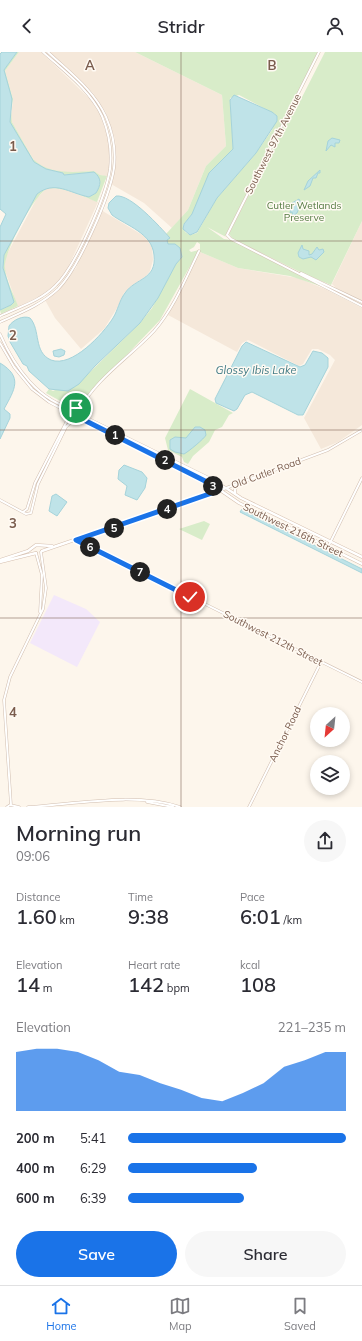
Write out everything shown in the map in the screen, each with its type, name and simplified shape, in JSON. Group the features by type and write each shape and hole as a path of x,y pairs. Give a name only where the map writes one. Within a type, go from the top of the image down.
{"main road":[{"path":"235,494 235,489 238,484"},
{"path":"212,493 213,485"},
{"name":"Old Cutler Road","path":"36,553 52,546 76,540 226,488"},
{"name":"Southwest 216th Street","path":"226,488 235,494 362,557"},
{"name":"Southwest 216th Street","path":"220,490 237,502 362,564"},
{"name":"Old Cutler Road","path":"40,545 52,546"},
{"path":"0,561 40,545 41,551"},
{"path":"0,561 36,553 34,547"}],"street":[{"path":"0,316 40,298 59,282 74,260 106,186 111,160 107,129 96,105 82,89 43,52"},
{"path":"0,322 36,305 59,288 77,263 109,188 114,160 112,134 101,106 85,86 48,52"},
{"name":"Southwest 97th Avenue","path":"296,271 228,236 229,231 319,52"},
{"path":"0,500 28,514 32,512 38,484 66,427 75,418 84,402 101,382 148,336 162,320 172,306 199,252"},
{"path":"296,271 362,302"},
{"path":"296,271 362,306"},
{"path":"36,305 40,298"},
{"path":"0,334 11,357 30,381 53,400 72,408 75,408 84,402"},
{"path":"0,343 14,368 29,385 47,400 66,410 69,415"},
{"path":"23,512 28,508 35,483 72,408"},
{"name":"Southwest 216th Street","path":"75,408 88,419 211,478 226,488"},
{"name":"Southwest 216th Street","path":"69,415 84,420 213,485 220,490"},
{"name":"Old Cutler Road","path":"226,488 338,446 362,430"},
{"path":"328,547 362,478"},
{"name":"Southwest 212th Street","path":"76,540 362,682"},
{"path":"19,807 10,806 4,695 9,680 40,612 43,610 46,590 41,551"},
{"path":"36,553 42,575 40,612"},
{"name":"Anchor Road","path":"249,807 321,662"},
{"path":"28,807 119,801 158,802 180,807"},
{"path":"146,801 173,807"}],"shaded area":[{"path":"19,52 41,52 92,101 101,117 109,142 110,165 108,177 100,175 94,171 70,173 48,169 38,164 33,159 12,122 11,116 13,99 5,71"},
{"path":"50,52 135,52 222,95 226,146 206,166 188,210 172,228 144,203 111,184 116,158 115,139 105,111 93,93"},
{"path":"51,188 66,190 98,202 67,270 54,286 44,294 18,307 4,268 6,256 37,198 46,189"},
{"path":"101,210 144,236 152,247 153,260 150,271 146,276 131,286 124,293 104,329 81,349 55,318 45,300 61,286 76,268"},
{"path":"362,221 362,301 336,288 332,284"},
{"path":"200,252 238,268 298,278 325,289 362,308 362,425 338,442 321,449 304,418 335,360 330,355 318,349 312,349 303,364 299,366 248,340 242,343 237,352 168,315"},
{"path":"54,595 86,609 100,622 77,667 30,643"}],"green space":[{"path":"17,52 19,52 5,71 13,99 11,111 12,122 33,159 46,168 70,172 94,171 100,175 107,176 97,202 65,190 52,188 63,189 89,197 96,193 100,182 97,174 94,172 63,175 63,173 46,169 37,165 32,160 10,122 11,96 4,70"},
{"path":"135,52 318,52 225,236 228,238 207,227 224,239 231,240 326,288 290,276 238,268 200,252 200,244 197,242 194,247 189,250 191,252 199,250 160,320 79,405 71,407 46,393 49,389 53,391 87,375 140,323 152,308 176,264 182,257 180,248 168,244 167,240 169,238 166,234 188,210 206,166 226,146 222,95","holes":["239,95 275,114 272,130 256,153 217,198 197,233 190,235 185,232 183,225 192,214 211,171 233,149 230,98"]},
{"name":"Cutler Wetlands Preserve","path":"325,52 362,52 362,221 331,285 300,272 233,239 229,234 292,110 295,111"},
{"path":"47,189 35,201 20,226 5,261 8,283 18,306 1,314 0,310 7,307 9,287 3,268 4,255 37,194"},
{"path":"190,389 233,413 229,415 222,427 215,430 209,442 193,456 188,464 184,462 182,457 168,450 165,438"},
{"path":"204,521 210,524 202,540 179,529"}],"water":[{"path":"2,52 17,52 4,70 12,99 10,122 34,162 46,169 63,173 64,175 94,172 97,174 100,182 96,193 89,197 56,188 50,188 37,194 4,255 3,268 14,302 0,310 0,227 6,214 0,209 0,54"},
{"path":"234,95 272,112 277,116 277,121 256,153 217,198 197,232 190,235 183,229 184,224 192,214 209,173 233,149 230,100"},
{"path":"332,138 340,140 339,143 335,143 335,147 331,145 326,151 328,141"},
{"path":"320,170 320,173 318,173 316,178 313,178 310,186 304,190 308,181"},
{"path":"116,196 129,200 145,212 170,238 167,240 168,244 175,244 180,248 182,257 176,264 158,298 140,323 95,366 79,384 68,391 49,389 29,371 27,366 23,364 10,342 8,336 9,326 18,319 24,317 30,318 35,328 42,352 51,360 59,361 68,359 86,348 108,325 125,293 134,284 149,274 154,263 154,255 149,241 138,231 112,215 108,208 109,203"},
{"path":"299,199 301,203 297,213 293,216 292,212 290,213 292,203"},
{"path":"302,245 303,249 309,251 309,255 312,254 317,247 319,250 323,249 324,252 316,260 311,257 303,259 299,257 298,253"},
{"name":"Glossy Ibis Lake","path":"246,342 300,367 305,365 313,351 322,353 328,358 328,367 303,415 298,415 252,392 245,395 237,409 234,411 216,403 215,399 242,346"},
{"path":"61,349 65,351 64,355 59,357 54,356 53,351"},
{"path":"0,363 12,373 15,384 4,409 10,414 10,418 0,439"},
{"path":"195,427 200,427 205,430 206,435 200,442 184,454 170,449 170,440 175,437 186,438"},
{"path":"124,465 142,472 147,478 145,488 137,500 125,495 127,486 118,479 119,470"},
{"path":"56,494 67,502 57,516 49,511 52,496"},
{"path":"242,509 362,569 362,573 240,512"}],"route":[{"path":"76,408 79,415 75,418 80,418 213,485 214,489 212,493 76,540 190,597"}]}
